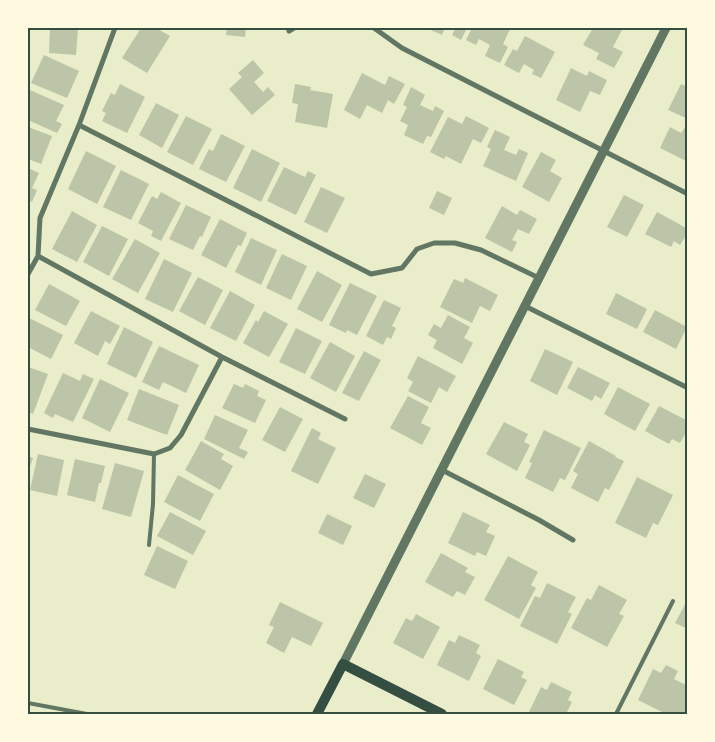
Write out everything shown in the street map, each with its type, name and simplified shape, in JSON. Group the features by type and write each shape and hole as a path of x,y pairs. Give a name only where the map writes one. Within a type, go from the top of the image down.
{"main road":[{"path":"317,714 343,664 442,714"}],"street":[{"path":"28,274 38,256 40,218 79,125 115,28"},
{"path":"374,28 402,48 688,194"},
{"path":"343,664 666,28"},
{"path":"79,125 371,274 402,268 417,249 434,243 456,243 481,250 538,278"},
{"path":"38,256 222,357 345,418"},
{"path":"524,306 688,388"},
{"path":"28,429 154,454 170,448 181,435 222,357"},
{"path":"442,470 539,520 573,540"}],"lane":[{"path":"149,545 153,504 154,454"},
{"path":"616,714 674,601"},
{"path":"28,703 87,714"}],"building":[{"path":"50,28 78,28 76,55 49,53"},
{"path":"141,28 156,28 170,36 147,73 122,58"},
{"path":"227,28 246,28 245,37 226,35"},
{"path":"426,28 445,28 442,35"},
{"path":"452,28 467,28 461,40 452,35 455,29"},
{"path":"472,28 510,29 503,44 508,47 500,63 485,56 490,45 479,39 476,45 466,40"},
{"path":"593,28 623,28 613,47 623,52 614,68 596,59 599,53 583,45"},
{"path":"525,36 555,52 541,78 532,74 534,70 524,64 519,73 504,65 513,49 517,51"},
{"path":"44,55 79,71 67,98 31,83"},
{"path":"253,60 264,73 254,82 263,92 268,87 275,95 252,115 229,89 242,77 238,73"},
{"path":"571,68 587,76 589,71 607,80 600,95 590,91 580,112 556,100"},
{"path":"362,73 385,85 389,76 405,84 394,104 388,100 382,113 367,105 360,119 344,110"},
{"path":"120,84 145,97 127,133 102,121 106,113 102,111 111,93 115,95"},
{"path":"295,84 311,87 310,90 333,94 327,128 295,122 298,104 292,103"},
{"path":"681,84 688,87 688,119 668,110"},
{"path":"411,87 425,95 420,105 433,111 435,106 444,111 431,137 427,136 423,144 404,135 408,125 400,121 407,107 403,105"},
{"path":"30,90 64,105 56,121 62,124 57,133 28,120 28,96"},
{"path":"156,103 179,115 162,148 139,135"},
{"path":"186,116 212,129 193,165 167,152"},
{"path":"466,116 489,128 481,143 473,139 461,164 446,156 444,159 430,152 448,117 462,124"},
{"path":"28,127 52,136 41,164 28,159"},
{"path":"670,127 681,133 685,127 688,128 688,162 660,148"},
{"path":"495,130 510,137 504,150 516,155 519,149 528,153 516,181 483,166 491,149 487,147"},
{"path":"221,134 245,146 226,182 199,169 209,149 213,151"},
{"path":"252,149 280,163 261,202 233,188"},
{"path":"86,151 116,166 97,204 68,189"},
{"path":"541,152 556,160 550,171 562,178 549,202 522,187"},
{"path":"284,167 305,177 308,171 316,175 296,215 267,201"},
{"path":"28,168 39,173 32,188 37,190 32,202 28,200"},
{"path":"121,170 149,184 131,220 103,207"},
{"path":"321,187 345,198 327,233 304,222"},
{"path":"437,191 452,198 444,215 429,208"},
{"path":"161,192 181,203 161,241 151,236 153,231 138,223 152,196 157,199"},
{"path":"624,195 644,205 627,237 607,227"},
{"path":"186,205 211,217 202,237 200,236 193,250 169,239"},
{"path":"502,206 517,215 520,210 537,219 529,234 518,229 512,240 517,242 512,252 485,238"},
{"path":"72,211 97,225 77,262 52,249"},
{"path":"657,212 688,229 680,245 674,241 671,247 645,234"},
{"path":"220,219 247,233 241,246 238,245 226,268 201,255"},
{"path":"102,226 128,239 109,276 83,262"},
{"path":"251,238 277,250 261,285 235,272"},
{"path":"135,239 160,253 138,293 112,279"},
{"path":"282,254 307,266 291,300 266,288"},
{"path":"164,259 192,273 173,312 145,299"},
{"path":"317,271 342,285 322,322 297,309"},
{"path":"198,277 223,290 205,325 179,311"},
{"path":"465,278 498,295 490,311 480,306 472,323 440,307 454,279 463,283"},
{"path":"350,283 377,296 357,335 347,330 346,333 329,325"},
{"path":"49,284 80,301 66,326 35,310"},
{"path":"230,291 255,305 236,341 210,328"},
{"path":"616,293 647,309 637,329 606,314"},
{"path":"384,300 401,308 392,326 396,328 391,339 387,337 383,345 366,336"},
{"path":"655,310 687,327 676,349 643,332"},
{"path":"91,311 120,326 110,344 105,341 98,356 74,343"},
{"path":"264,311 288,324 269,357 243,343 256,320 258,322"},
{"path":"448,315 470,327 464,338 473,343 462,364 433,348 437,340 428,335 434,324 441,328"},
{"path":"29,318 63,335 51,359 28,347"},
{"path":"124,327 153,342 136,378 107,364"},
{"path":"296,328 322,341 305,374 279,362"},
{"path":"330,342 355,356 336,392 310,378"},
{"path":"159,346 199,365 186,393 163,382 159,390 142,382"},
{"path":"545,349 573,362 557,395 530,381"},
{"path":"364,351 381,360 359,401 342,393"},
{"path":"418,356 456,376 447,392 439,387 431,403 408,391 413,382 407,378"},
{"path":"28,367 48,374 33,414 28,412"},
{"path":"578,367 610,383 601,399 595,395 592,401 567,388"},
{"path":"63,373 80,381 83,374 94,379 73,422 55,414 53,418 44,413"},
{"path":"100,379 129,393 110,432 82,418"},
{"path":"234,384 243,388 245,384 259,391 257,396 266,400 255,423 222,408"},
{"path":"618,387 650,404 635,431 604,414"},
{"path":"139,389 179,405 167,435 127,420"},
{"path":"408,396 429,407 421,423 431,428 422,445 390,428"},
{"path":"659,406 688,421 688,429 680,443 672,439 669,444 645,431"},
{"path":"280,407 303,419 285,452 262,440"},
{"path":"215,415 248,430 239,448 248,452 244,459 204,439"},
{"path":"504,422 528,434 524,442 530,445 517,471 486,454"},
{"path":"312,428 321,433 318,439 336,448 318,484 291,471"},
{"path":"544,430 581,448 565,480 560,478 553,492 525,478 532,463 529,462"},
{"path":"201,441 224,454 221,459 233,466 220,490 185,470"},
{"path":"589,441 624,461 609,490 605,488 598,502 571,488 578,474 573,471"},
{"path":"38,454 64,460 57,496 30,490"},
{"path":"28,456 33,458 28,472"},
{"path":"75,459 105,466 95,502 67,495"},
{"path":"115,463 144,471 131,517 102,509"},
{"path":"365,474 386,484 374,508 353,498"},
{"path":"178,475 214,494 200,521 164,502"},
{"path":"637,477 673,495 658,525 653,523 646,538 615,523"},
{"path":"170,512 206,531 193,555 157,536"},
{"path":"463,512 490,525 486,532 495,536 486,556 477,552 475,556 448,543"},
{"path":"327,514 352,526 343,545 318,533"},
{"path":"157,546 188,561 175,589 144,575"},
{"path":"441,553 468,568 465,572 475,577 465,595 457,591 453,597 425,582"},
{"path":"508,556 538,572 531,585 536,588 519,619 484,600"},
{"path":"547,583 576,597 568,612 572,614 557,644 520,626 535,596 540,598"},
{"path":"599,585 627,600 619,614 624,616 607,647 571,628 587,598 591,600"},
{"path":"688,599 688,629 675,623"},
{"path":"280,602 323,623 311,646 292,637 284,653 266,643 274,627 269,625"},
{"path":"416,614 440,627 423,659 393,643 406,618 412,621"},
{"path":"459,635 480,645 476,653 481,656 469,681 437,665 449,640 455,643"},
{"path":"498,659 524,672 521,677 527,680 514,705 483,689"},
{"path":"666,665 678,671 674,679 688,686 688,714 666,714 638,700 653,669 661,673"},
{"path":"551,682 572,692 568,700 572,702 566,714 533,714 529,712 541,687 547,690"}]}
